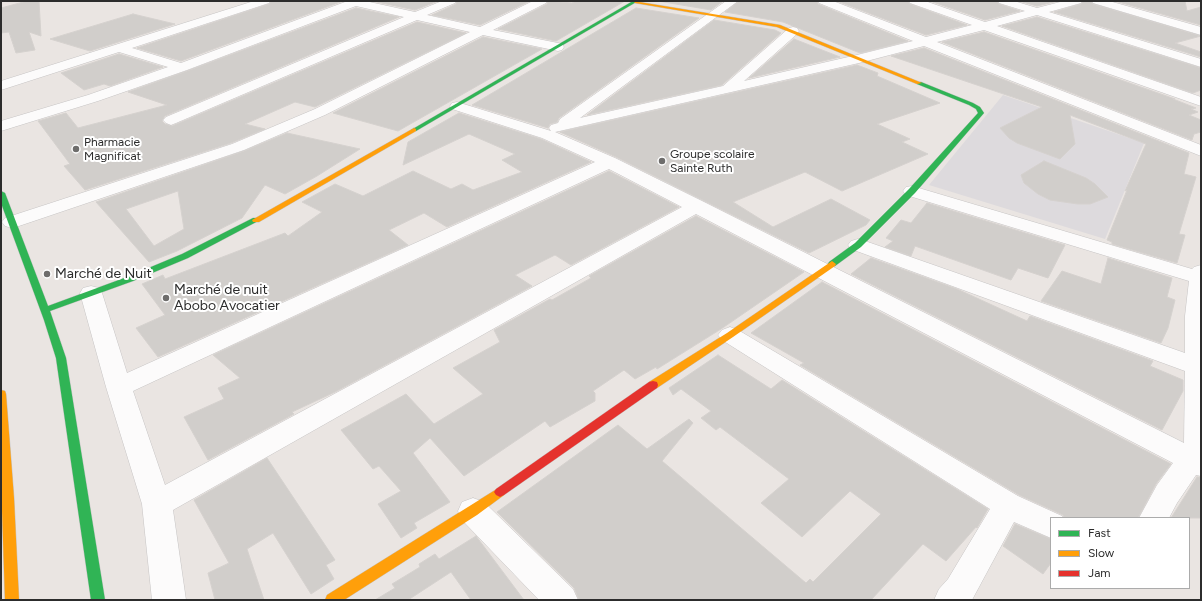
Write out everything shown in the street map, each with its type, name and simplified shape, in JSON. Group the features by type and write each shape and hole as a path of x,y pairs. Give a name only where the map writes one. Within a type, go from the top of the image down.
{"street":[{"path":"1,86 121,49 265,1"},
{"path":"1,126 93,98 182,67 355,1 481,31 558,47"},
{"path":"171,120 451,1"},
{"path":"45,310 137,277 186,256 277,209 457,106 635,1 771,24 793,31 978,108 981,113 912,191 858,245 730,335 657,382 473,511 332,600"},
{"path":"553,131 676,40 714,15 732,1"},
{"path":"823,1 1201,150"},
{"path":"914,1 1201,102"},
{"path":"1003,1 1201,63"},
{"path":"553,131 727,88 859,58 1077,1"},
{"path":"1097,1 1201,31"},
{"path":"12,222 238,147 320,112 481,31 531,3"},
{"path":"727,88 793,31"},
{"path":"121,49 182,67"},
{"path":"457,106 553,131 609,162 1196,463"},
{"path":"119,387 609,162"},
{"path":"912,191 1200,275 1196,316 1199,368 1196,463 1167,494 1155,517"},
{"path":"1,192 45,310 61,358 69,402 98,600"},
{"path":"157,504 697,206"},
{"path":"858,245 1199,368"},
{"path":"91,293 119,387 157,504 169,600"},
{"path":"730,335 1008,505 1050,525"},
{"path":"1,394 8,498 12,600"},
{"path":"951,600 960,590 1008,505"},
{"path":"473,511 561,600"}],"shaded area":[{"path":"1003,95 1144,143 1105,239 929,185"}],"building":[{"path":"27,1 39,1 41,36 29,32 35,50 16,53 9,32 1,33 1,8"},
{"path":"271,1 343,1 181,61 137,48 269,4"},
{"path":"372,1 438,1 415,10"},
{"path":"457,1 530,1 480,25 432,15 456,4"},
{"path":"548,1 572,3 576,1 625,1 556,41 498,29 547,4"},
{"path":"658,1 723,1 711,10"},
{"path":"739,1 817,1 818,4 908,41 860,53 783,22 725,12"},
{"path":"837,1 908,1 910,4 967,25 926,35"},
{"path":"930,1 997,1 999,4 1020,11 985,20"},
{"path":"1019,1 1058,1 1037,6"},
{"path":"1083,1 1091,1 1093,4 1201,36 1175,43 1201,52 1201,57 1054,12 1081,4"},
{"path":"1115,1 1185,1 1187,11 1201,7 1201,25"},
{"path":"356,8 399,17 165,116 162,121 165,124 172,126 417,22 466,33 315,107 295,102 245,124 265,129 231,143 85,190 64,166 70,164 38,121 66,113 78,128 167,105 128,92"},
{"path":"636,8 699,18 559,118 557,122 550,124 548,128 472,105"},
{"path":"133,14 175,24 90,51 50,39"},
{"path":"1037,17 1201,68 1201,90 1193,93 1002,26"},
{"path":"714,20 775,30 781,33 722,85 587,115"},
{"path":"984,32 1175,99 1173,99 1196,108 1191,109 1198,112 1189,115 1201,120 1201,132 1194,134 1192,140 942,42"},
{"path":"483,37 542,49 398,131 333,113"},
{"path":"794,39 840,57 749,78"},
{"path":"924,48 1189,153 1184,174 1196,177 1179,234 1185,235 1177,263 1112,244 1112,242 1107,240 1127,190 1125,191 1146,144 1070,115 1075,144 1060,159 1017,143 1009,138 1000,128 1042,107 891,56"},
{"path":"119,54 163,67 110,86 104,84 84,90 61,73"},
{"path":"857,65 878,73 877,76 940,103 877,124 910,139 902,142 928,154 842,191 805,172 733,202 773,227 831,199 870,220 866,225 809,253 616,157 560,132"},
{"path":"459,113 541,139 591,162 447,227 424,213 389,230 408,245 158,357 136,328 165,315 142,284 163,275 165,279 285,233 288,236 322,212 302,202 335,184 363,196 413,171 451,189 462,184 473,190 522,172 502,160 515,154 469,134 403,165 408,142"},
{"path":"287,133 360,149 285,194 265,185 242,218 177,251 149,262 96,202 244,151","holes":["178,191 184,229 154,246 126,209"]},
{"path":"1044,161 1086,178 1095,184 1108,197 1090,204 1078,204 1050,200 1038,194 1024,183 1021,175"},
{"path":"609,171 679,207 571,265 555,255 515,275 532,286 335,392 292,412 294,414 208,460 184,417 224,399 218,388 240,378 213,355"},
{"path":"927,203 1065,245 1048,278 1018,268 1011,280 915,246 911,256 885,247 893,241 886,238 901,220 911,223"},
{"path":"696,216 804,272 721,329 657,369 656,367 635,379 624,370 593,391 595,393 595,401 550,427 545,421 464,476 430,438 413,453 450,502 414,523 417,528 401,538 378,504 401,491 379,466 373,469 341,430 406,394 434,424 483,394 453,368 500,342 494,330 591,278 589,276"},
{"path":"871,258 957,289 1027,321 1030,316 1153,361 1150,366 1183,380 1183,391 1162,430 851,274"},
{"path":"1108,258 1172,278 1167,297 1175,300 1168,328 1161,343 1041,301 1062,271 1101,284"},
{"path":"822,282 1171,464 1156,484 1139,517 1064,517 1063,515 1019,495 800,365 804,363 751,333"},
{"path":"718,355 771,389 782,380 988,509 977,528 976,527 946,561 923,544 871,600 579,600 574,588 497,512 618,425 647,449 689,419 693,423 662,461 806,583 810,579 813,582 881,514 850,491 802,537 761,503 789,479 720,427 716,430 701,418 711,411 681,389 673,395 669,388"},
{"path":"267,458 335,560 326,565 334,579 311,594 273,533 247,549 264,600 215,600 208,573 229,563 194,500"},
{"path":"1197,477 1201,477 1201,518 1172,517"},
{"path":"1015,524 1050,539 1050,564 1043,574 1003,546"},
{"path":"476,536 524,600 471,600 451,572 408,600 375,600 395,588 392,584 420,567 419,564 435,554 439,559"}],"traffic: fast":[{"path":"414,130 636,1"},
{"path":"832,264 858,245 912,191 981,113 978,108 971,104 919,83"},
{"path":"1,193 49,320 61,358 98,600"},
{"path":"45,310 130,279 185,256 256,220"}],"traffic: slow":[{"path":"635,2 778,26 919,83"},
{"path":"256,220 414,130"},
{"path":"653,385 730,335 832,264"},
{"path":"1,394 8,498 12,600"},
{"path":"332,600 473,511 500,492"}],"traffic: jam":[{"path":"500,492 653,385"}],"place":[{"name":"Pharmacie Magnificat","path":"76,149"},
{"name":"Groupe scolaire Sainte Ruth","path":"662,161"},
{"name":"Marché de Nuit","path":"47,274"},
{"name":"Marché de nuit Abobo Avocatier","path":"166,298"}]}
